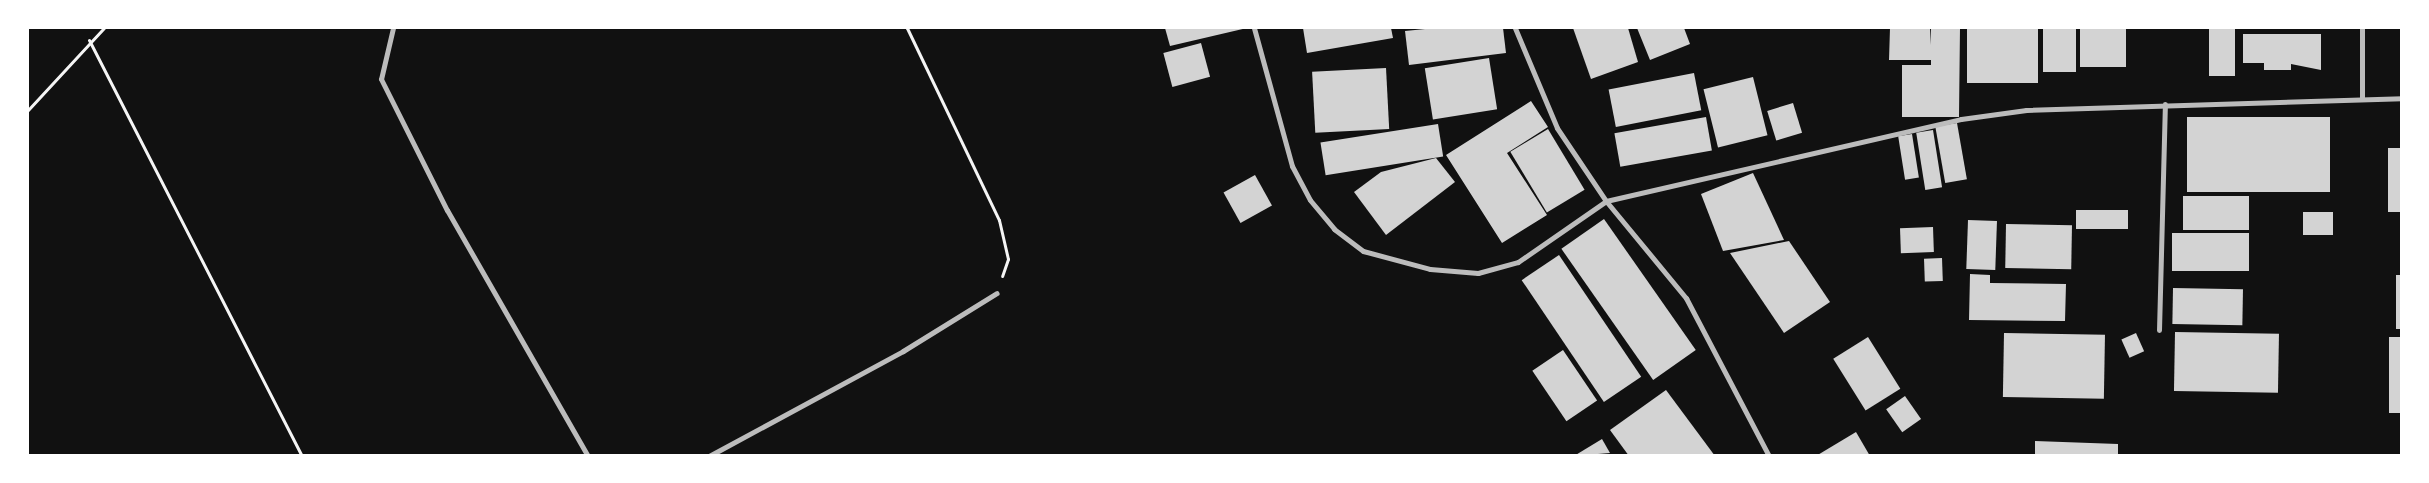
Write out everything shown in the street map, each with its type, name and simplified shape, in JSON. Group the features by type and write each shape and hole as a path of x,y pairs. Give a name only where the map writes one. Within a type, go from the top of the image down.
{"street":[{"path":"393,28 381,80 447,210 588,456"},
{"path":"1254,28 1292,166 1310,200 1334,229 1363,251 1430,270 1478,273 1518,262 1606,201 1961,119 2026,110 2362,97 2402,98"},
{"path":"1515,28 1557,128 1606,201 1686,298 1769,456"},
{"path":"2362,28 2362,97"},
{"path":"2160,330 2164,104"},
{"path":"709,456 904,350 997,293"}],"path":[{"path":"28,110 90,40 104,28"},
{"path":"907,28 999,220 1008,259 997,293"},
{"path":"90,40 302,456"}],"building":[{"path":"1165,28 1247,28 1170,46"},
{"path":"1303,28 1391,28 1393,38 1307,53"},
{"path":"1435,28 1503,28 1506,53 1409,65 1405,31"},
{"path":"1573,28 1628,28 1638,62 1591,79"},
{"path":"1637,28 1684,28 1690,44 1650,60"},
{"path":"1890,28 1930,28 1931,45 1931,28 1960,28 1959,117 1902,117 1902,65 1931,65 1931,60 1889,60"},
{"path":"1967,28 2038,28 2038,83 1967,83"},
{"path":"2043,28 2076,28 2076,72 2043,72"},
{"path":"2080,28 2126,28 2126,67 2080,67"},
{"path":"2209,28 2235,28 2235,76 2209,76"},
{"path":"2243,34 2321,34 2321,70 2291,64 2291,70 2264,70 2264,63 2243,63"},
{"path":"1201,43 1210,77 1172,87 1163,53"},
{"path":"1489,58 1497,109 1433,120 1425,68"},
{"path":"1386,68 1389,129 1315,133 1312,72"},
{"path":"1694,73 1701,110 1616,127 1609,90"},
{"path":"1753,77 1768,135 1718,148 1704,89"},
{"path":"1531,101 1548,127 1507,153 1547,215 1502,243 1446,155"},
{"path":"1793,103 1802,133 1776,141 1767,111"},
{"path":"1706,117 1712,150 1620,167 1614,133"},
{"path":"2187,117 2330,117 2330,192 2187,192"},
{"path":"1957,123 1967,179 1945,183 1935,127"},
{"path":"1438,124 1443,157 1326,175 1320,143"},
{"path":"1548,129 1585,190 1547,213 1510,152"},
{"path":"1933,130 1942,187 1925,190 1916,133"},
{"path":"1912,134 1919,177 1905,180 1898,136"},
{"path":"2388,148 2402,148 2402,212 2388,212"},
{"path":"1436,158 1455,182 1386,235 1354,192 1381,172"},
{"path":"1753,173 1784,240 1723,251 1701,194"},
{"path":"1255,175 1272,206 1240,223 1224,192"},
{"path":"2183,196 2249,196 2249,230 2183,230"},
{"path":"2076,210 2128,210 2128,229 2076,229"},
{"path":"2303,212 2333,212 2333,235 2303,235"},
{"path":"1604,219 1696,350 1653,380 1561,249"},
{"path":"1968,220 1997,221 1995,270 1966,269"},
{"path":"2006,224 2072,225 2071,269 2005,268"},
{"path":"1933,227 1934,252 1901,253 1900,228"},
{"path":"2172,233 2249,233 2249,271 2172,271"},
{"path":"1789,241 1830,302 1784,333 1730,253"},
{"path":"1559,255 1641,377 1604,402 1522,280"},
{"path":"1942,258 1943,281 1925,282 1924,259"},
{"path":"1970,274 1990,275 1990,283 2066,284 2065,321 1969,320"},
{"path":"2396,275 2402,275 2402,329 2396,329"},
{"path":"2173,288 2243,289 2242,325 2172,324"},
{"path":"2175,332 2279,334 2278,393 2174,391"},
{"path":"2004,333 2105,335 2104,399 2003,397"},
{"path":"2136,333 2144,351 2130,358 2121,340"},
{"path":"1868,337 1900,389 1866,410 1833,359"},
{"path":"2389,337 2402,337 2402,413 2389,413"},
{"path":"1563,350 1597,401 1566,421 1532,371"},
{"path":"1666,390 1715,456 1629,456 1610,430"},
{"path":"1905,396 1921,419 1902,432 1886,409"},
{"path":"1856,432 1870,456 1816,456"},
{"path":"1602,439 1610,453 1574,456"},
{"path":"2035,441 2118,444 2118,456 2035,456"}]}
